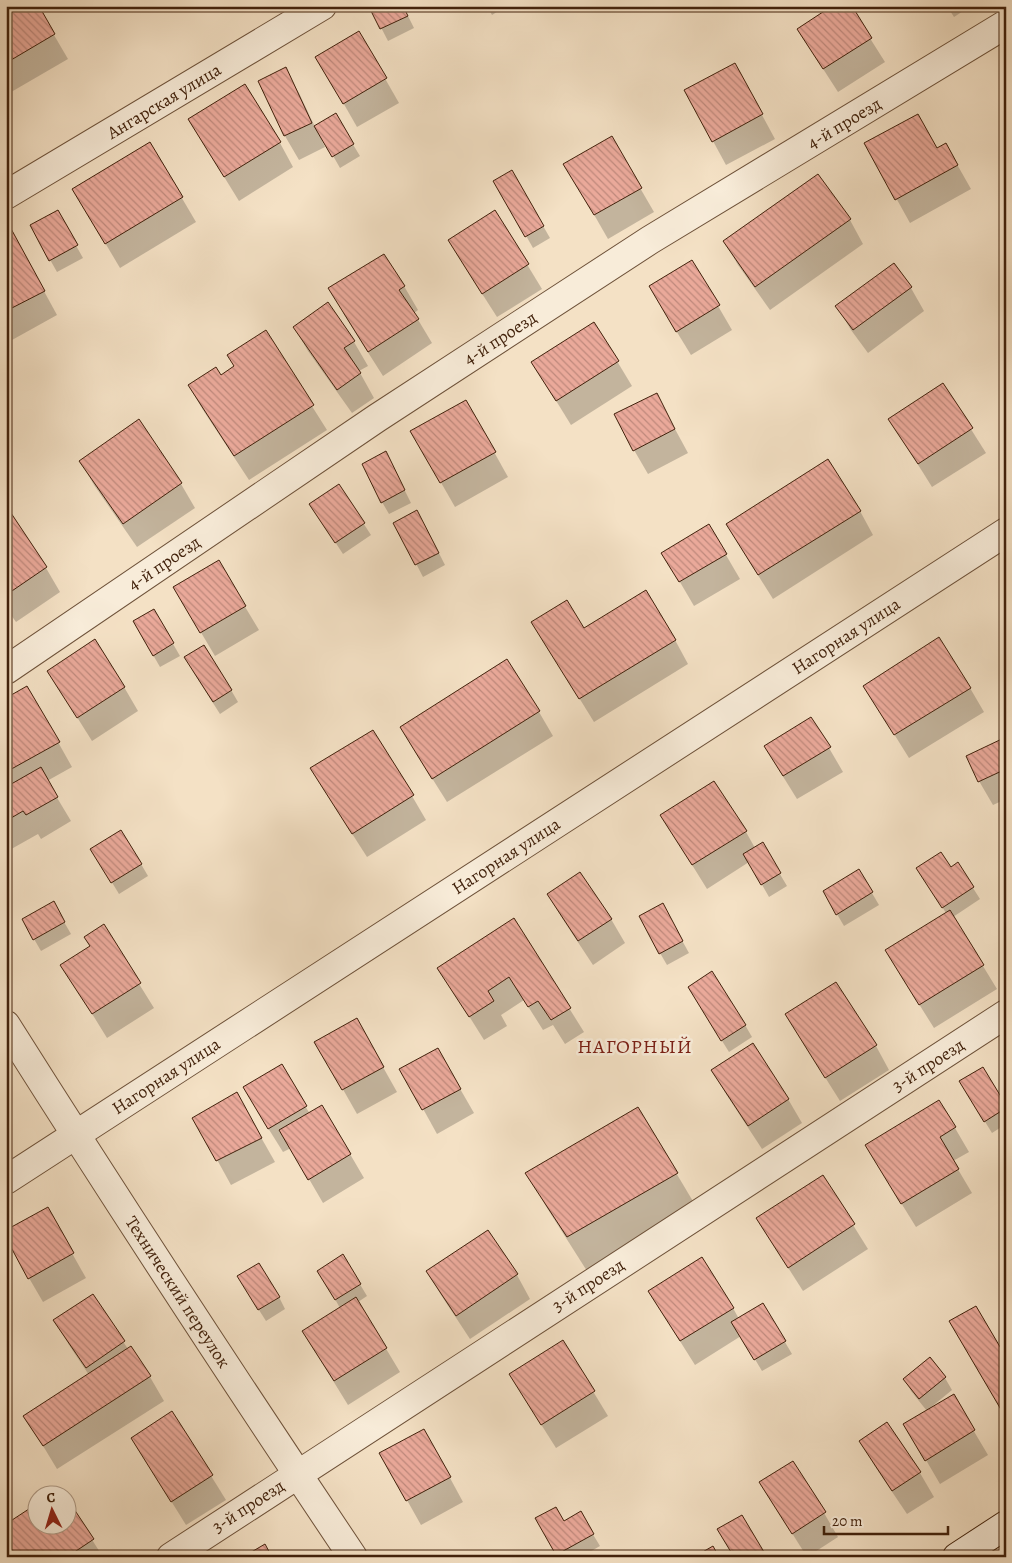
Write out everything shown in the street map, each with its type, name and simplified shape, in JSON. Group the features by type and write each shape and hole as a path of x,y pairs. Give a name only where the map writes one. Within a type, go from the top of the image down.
{"street":[{"name":"Ангарская улица","path":"6,195 322,6"},
{"name":"4-й проезд","path":"6,670 377,418 650,240 1006,24"},
{"name":"Нагорная улица","path":"6,1180 1006,532"},
{"name":"3-й проезд","path":"171,1557 1006,1014"},
{"name":"Технический переулок","path":"6,1025 75,1134 353,1557"},
{"path":"957,1557 1006,1525"}],"building":[{"path":"6,6 39,6 55,34 6,63"},
{"path":"403,6 408,16 380,29 369,7"},
{"path":"832,6 852,6 872,38 823,69 797,29"},
{"path":"359,31 387,78 343,104 315,57"},
{"path":"735,63 763,114 712,142 684,90"},
{"path":"286,67 312,123 284,136 258,81"},
{"path":"245,84 281,142 224,177 188,119"},
{"path":"336,113 354,144 332,157 314,126"},
{"path":"918,114 937,148 946,143 958,165 895,200 864,143"},
{"path":"612,136 642,188 594,215 563,164"},
{"path":"150,142 183,197 105,244 72,189"},
{"path":"512,170 544,226 525,237 493,181"},
{"path":"818,174 851,219 755,287 723,241"},
{"path":"58,210 78,245 49,261 30,225"},
{"path":"495,210 529,264 482,294 448,240"},
{"path":"9,225 45,291 6,311 6,226"},
{"path":"384,254 405,286 399,290 419,319 368,352 328,288"},
{"path":"692,260 720,305 676,332 649,286"},
{"path":"894,263 912,287 853,330 835,306"},
{"path":"328,302 355,341 344,348 361,373 337,390 293,327"},
{"path":"594,322 619,361 556,401 531,362"},
{"path":"266,330 314,405 234,456 188,385 216,367 221,375 234,366 227,355"},
{"path":"943,383 973,428 918,464 888,419"},
{"path":"657,393 675,429 633,451 614,414"},
{"path":"466,400 496,452 440,483 410,431"},
{"path":"139,419 182,483 123,524 79,461"},
{"path":"386,451 405,490 381,503 362,464"},
{"path":"828,459 861,511 758,575 726,524"},
{"path":"339,484 365,523 335,543 309,504"},
{"path":"6,508 47,567 6,595"},
{"path":"417,510 439,553 415,565 393,523"},
{"path":"709,524 727,554 679,582 661,553"},
{"path":"219,560 246,606 200,633 173,587"},
{"path":"646,590 676,640 579,699 531,622 567,600 584,628"},
{"path":"154,609 174,643 153,656 133,621"},
{"path":"939,637 971,688 894,735 863,686"},
{"path":"95,639 125,687 77,718 47,671"},
{"path":"204,645 232,690 213,702 184,657"},
{"path":"507,659 540,711 432,779 400,727"},
{"path":"27,686 60,742 6,772 6,698"},
{"path":"811,717 831,747 783,776 764,746"},
{"path":"373,730 414,795 352,834 310,768"},
{"path":"1006,737 1006,769 978,782 966,756"},
{"path":"41,767 58,797 26,815 23,811 6,821 6,787"},
{"path":"714,781 747,831 692,865 660,815"},
{"path":"121,830 142,864 111,883 90,849"},
{"path":"763,842 781,873 761,885 743,854"},
{"path":"941,852 951,867 958,862 974,887 942,908 916,868"},
{"path":"859,869 873,892 836,915 823,891"},
{"path":"580,872 612,919 578,941 547,894"},
{"path":"54,901 65,922 33,940 22,919"},
{"path":"663,903 683,941 659,954 639,916"},
{"path":"950,910 984,965 919,1005 885,950"},
{"path":"514,918 571,1008 551,1020 538,1001 528,1007 509,977 488,991 494,1001 469,1017 437,968"},
{"path":"104,924 141,983 92,1014 60,965 90,946 84,937"},
{"path":"712,971 746,1025 721,1041 688,987"},
{"path":"836,982 877,1045 825,1078 785,1014"},
{"path":"357,1018 384,1067 342,1090 314,1042"},
{"path":"753,1043 789,1099 748,1126 711,1070"},
{"path":"438,1048 461,1089 422,1110 399,1069"},
{"path":"282,1064 307,1106 268,1129 243,1087"},
{"path":"983,1067 1006,1105 1006,1108 984,1122 959,1081"},
{"path":"237,1092 262,1138 216,1161 192,1118"},
{"path":"939,1100 956,1127 940,1137 959,1169 901,1204 865,1145"},
{"path":"322,1105 351,1154 308,1180 279,1130"},
{"path":"638,1107 678,1173 567,1237 525,1173"},
{"path":"823,1175 855,1224 788,1268 756,1218"},
{"path":"48,1207 74,1253 28,1279 6,1238 6,1230"},
{"path":"488,1230 518,1274 456,1316 426,1271"},
{"path":"343,1254 361,1284 335,1300 317,1271"},
{"path":"702,1257 734,1308 680,1341 648,1291"},
{"path":"259,1263 280,1297 258,1310 237,1276"},
{"path":"93,1294 125,1341 86,1368 53,1320"},
{"path":"356,1297 387,1348 334,1381 302,1331"},
{"path":"763,1303 786,1341 754,1360 731,1322"},
{"path":"976,1306 1006,1357 1006,1411 1003,1413 949,1321"},
{"path":"563,1340 595,1391 541,1425 509,1374"},
{"path":"131,1346 151,1376 43,1446 23,1416"},
{"path":"930,1357 946,1377 919,1399 903,1379"},
{"path":"954,1394 975,1430 925,1461 903,1424"},
{"path":"172,1411 213,1475 171,1502 131,1438"},
{"path":"887,1422 921,1472 892,1491 859,1441"},
{"path":"424,1429 451,1477 406,1501 379,1453"},
{"path":"793,1461 826,1512 792,1534 759,1482"},
{"path":"556,1507 564,1521 581,1511 594,1534 556,1555 535,1518"},
{"path":"28,1510 28,1536 78,1536 78,1515 94,1539 67,1557 17,1557 6,1541 6,1524"},
{"path":"742,1515 767,1557 734,1557 717,1529"},
{"path":"265,1544 272,1557 243,1557"},
{"path":"713,1546 719,1557 694,1557"}],"district":[{"name":"НАГОРНЫЙ","path":"635,1046"}]}
